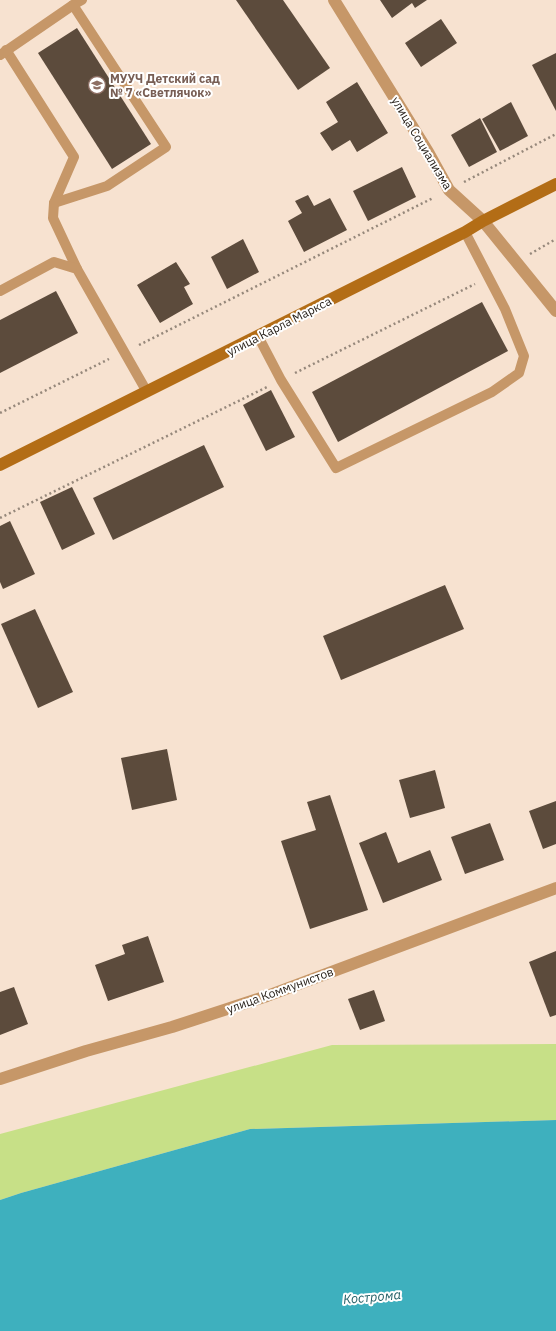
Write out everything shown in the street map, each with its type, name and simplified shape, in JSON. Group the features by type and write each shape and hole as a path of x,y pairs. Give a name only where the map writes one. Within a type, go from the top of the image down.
{"main road":[{"name":"улица Карла Маркса","path":"1,463 147,392 465,232 483,221 556,184"}],"street":[{"name":"улица Социализма","path":"334,0 428,152 449,190 483,221 556,311"},
{"name":"улица Коммунистов","path":"0,1079 86,1050 172,1027 267,996 556,888"}],"lane":[{"path":"54,203 107,186 166,147 77,2 3,52 74,157 54,203 53,218 77,268 147,392"},
{"path":"258,336 281,380 336,468 492,392 519,373 524,356 505,309 465,232"},
{"path":"0,291 54,262 77,268"}],"path":[{"path":"0,413 449,190 556,134"}],"green space":[{"path":"556,1044 556,1120 250,1129 0,1200 0,1134 332,1045"}],"water":[{"name":"Кострома","path":"556,1120 556,1331 0,1331 0,1200 250,1129"}],"building":[{"path":"236,0 283,0 330,68 298,90"},
{"path":"380,0 427,0 415,8 412,3 392,18"},
{"path":"441,19 457,43 421,67 405,43"},
{"path":"77,28 151,144 112,169 38,53"},
{"path":"556,53 556,111 532,65"},
{"path":"357,82 388,133 357,152 350,140 332,151 320,133 338,122 326,102"},
{"path":"511,102 528,136 500,151 482,119"},
{"path":"480,118 497,152 469,167 451,135"},
{"path":"402,167 416,197 368,221 353,191"},
{"path":"308,195 314,206 330,198 347,230 304,252 288,221 302,213 295,201"},
{"path":"243,239 259,272 227,289 211,257"},
{"path":"176,262 190,284 184,287 193,304 160,323 137,285"},
{"path":"56,291 78,333 0,373 0,320"},
{"path":"482,302 508,351 338,442 312,392"},
{"path":"271,390 295,437 266,451 243,405"},
{"path":"204,445 224,487 113,540 93,498"},
{"path":"72,487 95,534 62,550 40,502"},
{"path":"10,521 35,574 3,589 0,582 0,526"},
{"path":"445,585 464,629 341,680 323,636"},
{"path":"35,609 73,692 38,708 1,624"},
{"path":"167,749 177,800 132,810 121,758"},
{"path":"435,770 445,808 410,818 399,780"},
{"path":"330,795 368,910 310,929 281,841 316,830 307,802"},
{"path":"556,801 556,844 543,849 529,811"},
{"path":"490,823 504,860 465,874 451,837"},
{"path":"386,832 398,863 430,850 442,880 383,903 359,843"},
{"path":"148,936 164,982 108,1001 95,965 125,954 122,945"},
{"path":"556,951 556,1015 550,1017 529,962"},
{"path":"14,987 28,1024 0,1035 0,992"},
{"path":"374,990 385,1021 360,1030 348,999"}],"place":[{"name":"МУУЧ Детский сад № 7 «Светлячок»","path":"97,85"}]}
